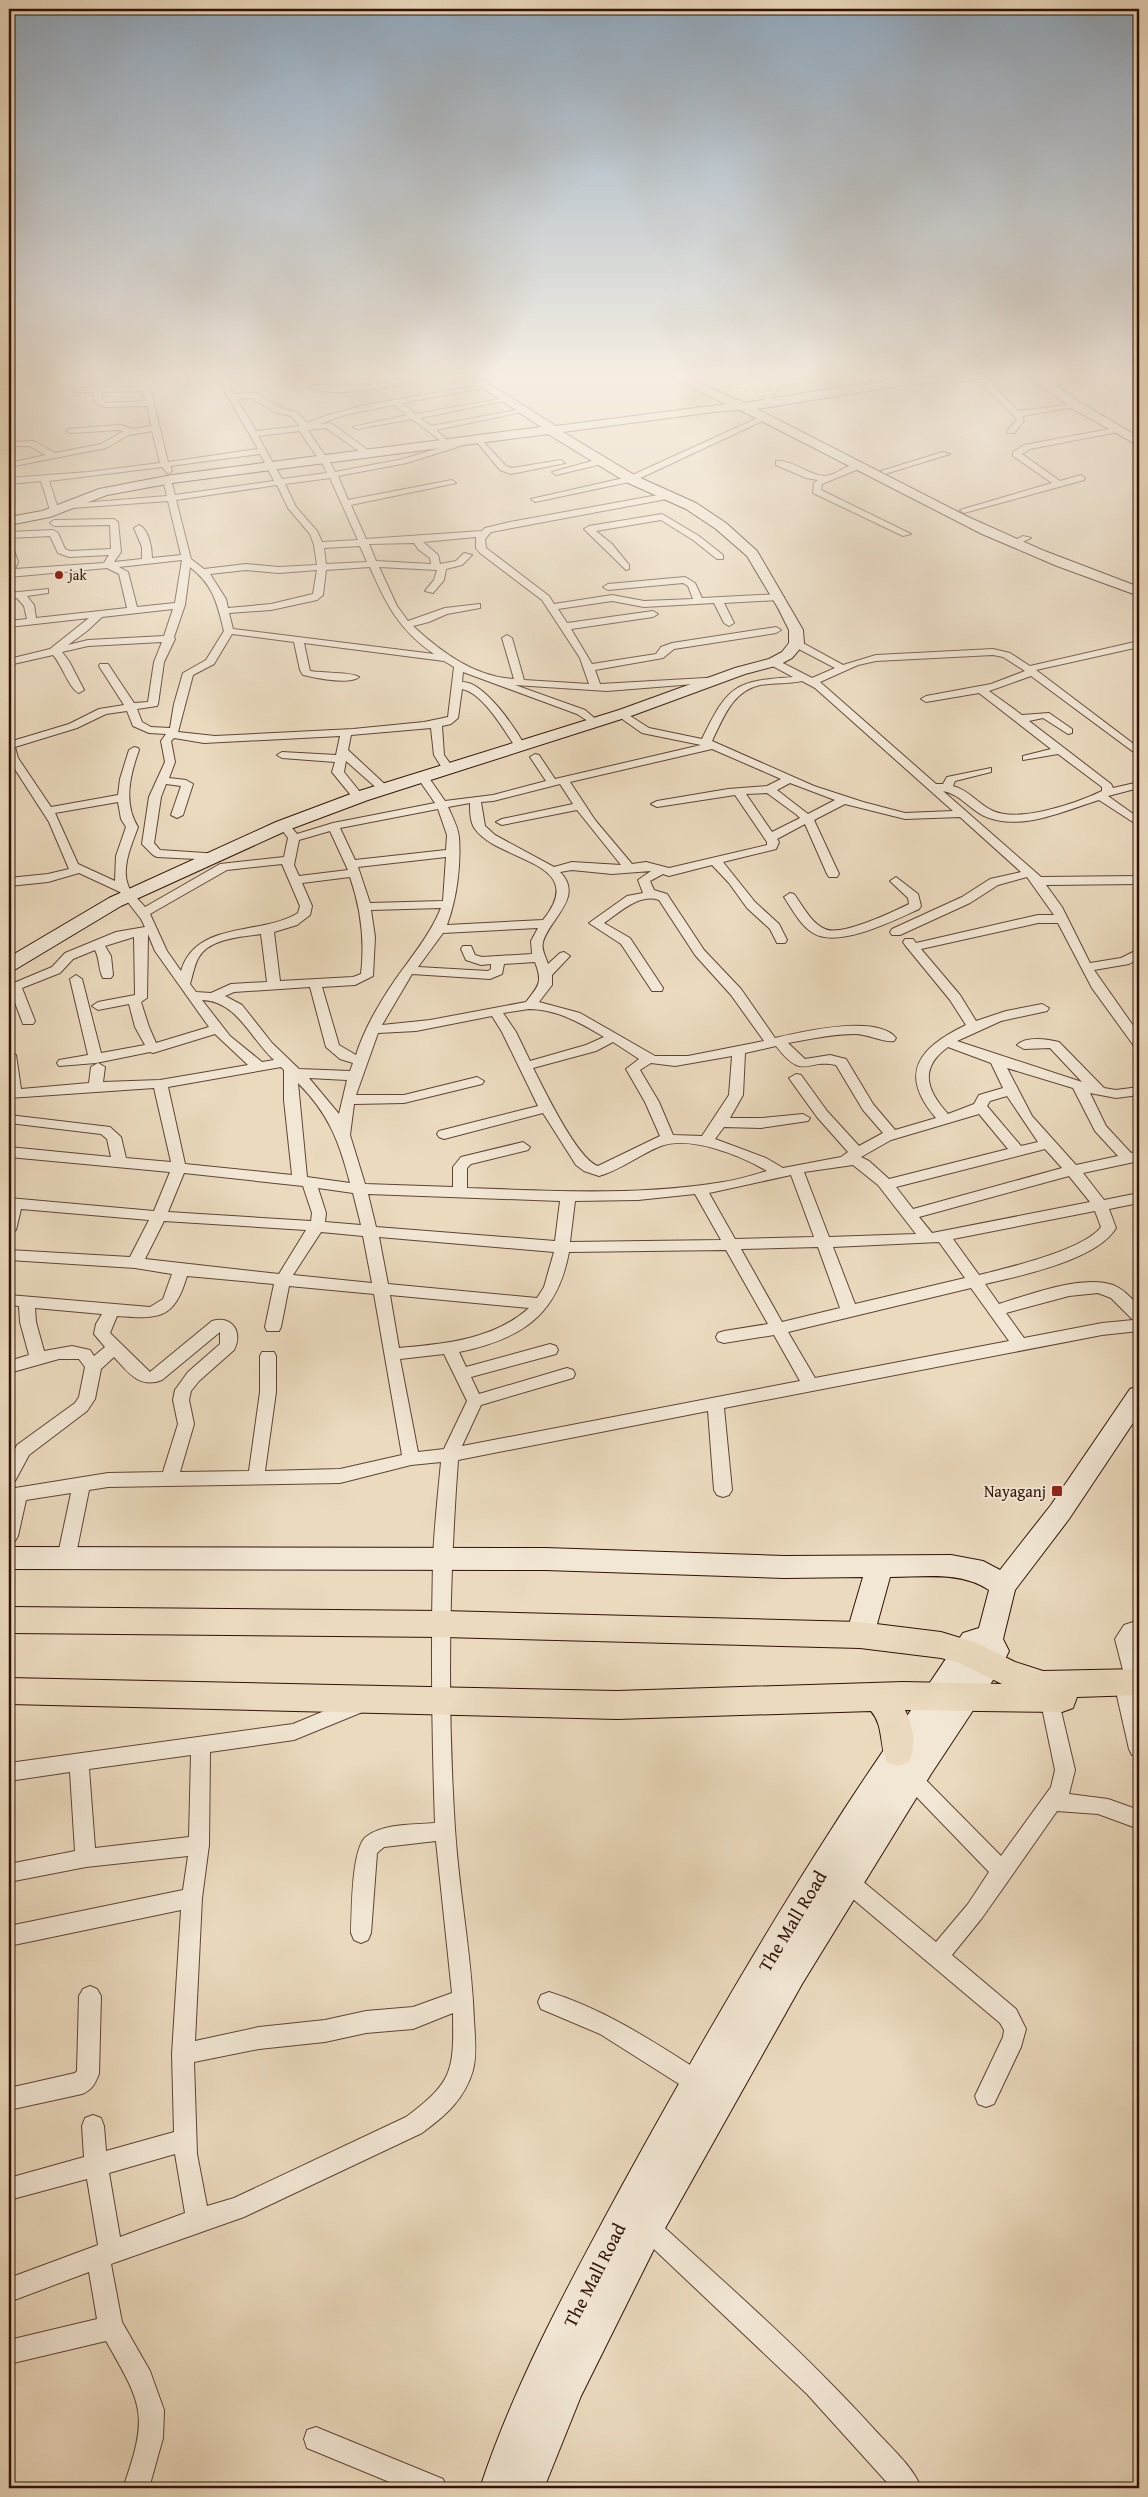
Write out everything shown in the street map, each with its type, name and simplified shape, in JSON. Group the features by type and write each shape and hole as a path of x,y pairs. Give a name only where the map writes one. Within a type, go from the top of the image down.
{"main road":[{"path":"9,1620 443,1624 860,1635 982,1651 1013,1674 1043,1684 1135,1689"},
{"path":"9,1691 617,1705 878,1697 1049,1698 1135,1689"},
{"path":"878,1697 892,1713 897,1726 905,1766"}],"street":[{"path":"49,492 56,513"},
{"path":"56,513 107,492"},
{"path":"126,892 72,866 48,811 10,751 73,726 103,711 153,704 159,662 170,639 180,605 186,559 171,492"},
{"path":"9,521 222,492"},
{"path":"224,611 271,607 314,598 318,595 322,568 319,545 314,533 292,508 283,492"},
{"path":"340,492 392,606 406,625 425,643 459,666 494,681 581,712 594,722"},
{"path":"345,503 406,492"},
{"path":"535,499 569,492"},
{"path":"9,965 126,892 216,856 282,826 358,797 620,714 773,662 788,655 797,644 796,630 779,597 752,554 706,514 660,492"},
{"path":"817,492 906,534"},
{"path":"907,492 938,508 1139,592"},
{"path":"927,492 1020,541 1139,583"},
{"path":"964,510 1031,492"},
{"path":"319,545 417,540 482,534 488,530 510,525 669,496"},
{"path":"643,501 662,518 696,538 720,557"},
{"path":"56,513 113,521 116,552 107,565"},
{"path":"626,567 609,546 589,529 662,518"},
{"path":"139,528 147,548 147,560"},
{"path":"9,535 53,533 60,548 66,554 116,552"},
{"path":"482,534 481,548 538,591 551,607 585,658 596,688"},
{"path":"444,538 460,552 487,554"},
{"path":"417,540 422,548 435,557 439,567 439,580 430,591"},
{"path":"9,550 13,562 10,573 66,570 147,560 186,559 208,577 221,599 229,631 210,662 188,673 173,732 166,741 170,762 156,797 148,841 152,851 164,854 216,856"},
{"path":"202,572 246,567 279,570 373,564 439,567 459,563 460,552"},
{"path":"107,565 123,572 133,611"},
{"path":"600,576 614,598"},
{"path":"608,587 685,580 692,585 699,602"},
{"path":"9,596 44,591"},
{"path":"20,594 29,605 32,622"},
{"path":"551,607 614,598 648,604 779,597"},
{"path":"592,601 606,620"},
{"path":"718,601 732,637"},
{"path":"648,604 659,626"},
{"path":"9,624 180,605"},
{"path":"406,625 426,620 445,611 477,606"},
{"path":"563,626 653,614"},
{"path":"54,650 84,630 98,615"},
{"path":"589,668 659,656 665,649 672,646 776,630"},
{"path":"229,631 298,638 448,659"},
{"path":"298,638 307,673 329,677 354,677"},
{"path":"507,638 520,682"},
{"path":"9,662 88,643 170,639"},
{"path":"797,644 842,668"},
{"path":"926,699 982,690 1030,670 1139,644"},
{"path":"54,650 64,661 79,690"},
{"path":"294,838 333,826 442,804 493,798 557,781 692,752 710,744 723,706 739,689 760,682 808,680 876,658 986,651 1006,655 1030,670 1139,753"},
{"path":"773,662 808,680 1033,877 1062,919 1086,968 1139,1043"},
{"path":"104,666 131,707 135,721 140,726 149,730 173,732 184,738 205,738 346,731 447,722 452,718 459,666"},
{"path":"494,681 596,688 629,688 719,679"},
{"path":"456,686 466,685 481,697 511,728 520,746"},
{"path":"982,690 1107,786 1104,794"},
{"path":"620,714 646,731 710,744 844,800 905,816 961,814"},
{"path":"1018,719 1045,715 1068,731"},
{"path":"436,724 439,755 448,769"},
{"path":"346,731 338,774 358,797"},
{"path":"98,1006 134,1000 142,995 140,968 146,931 142,913 126,892 119,873 120,855 132,827 127,820 124,797 126,770 134,750"},
{"path":"1027,758 1059,750"},
{"path":"282,756 342,756 384,789"},
{"path":"535,757 580,806 630,868"},
{"path":"947,787 950,779 987,770"},
{"path":"343,1135 349,1100 359,1061 392,995 439,929 449,904 453,835 442,804 423,777"},
{"path":"657,804 738,790 769,789 792,779"},
{"path":"164,781 187,784 177,815"},
{"path":"931,787 947,787 960,791 988,813 1006,819 1022,818 1139,785"},
{"path":"769,789 812,825 825,859 834,874"},
{"path":"552,870 572,866 612,870 646,866 659,871 669,872 767,850 773,845 770,838 738,790"},
{"path":"1104,794 1139,823"},
{"path":"48,811 124,797"},
{"path":"475,799 480,828 497,842 552,870 562,886 563,895 560,905 536,945 537,958 546,974 546,985 530,1005"},
{"path":"770,838 844,800"},
{"path":"502,822 580,806"},
{"path":"282,826 294,838"},
{"path":"215,996 226,989 355,981 367,976 369,961 367,916 352,868 333,826"},
{"path":"184,984 191,959 202,946 213,940 290,924 304,915 306,906 289,868 288,860 294,838"},
{"path":"295,880 352,868 453,853"},
{"path":"142,913 224,867 288,860"},
{"path":"716,862 733,880 751,905 775,927 781,940"},
{"path":"9,882 48,878 78,870"},
{"path":"650,895 644,880 659,871"},
{"path":"896,932 966,900 994,882 1033,877 1139,880"},
{"path":"790,897 816,930 825,935 879,922 915,906 914,897 896,881"},
{"path":"657,988 626,941 596,923 620,904 631,898 659,895 666,901 699,952 736,992 775,1042 799,1063 833,1060 841,1062 868,1107 892,1135"},
{"path":"364,907 449,904"},
{"path":"914,947 1038,919 1062,919"},
{"path":"879,922 896,932 914,947 955,998 973,1026"},
{"path":"439,929 548,924"},
{"path":"267,929 274,986"},
{"path":"28,1021 12,988 56,970 69,956 124,933 146,931"},
{"path":"146,931 217,1029 259,1067"},
{"path":"98,944 105,956 107,975"},
{"path":"467,949 473,959 537,958"},
{"path":"1086,968 1125,961 1139,953"},
{"path":"546,974 564,956"},
{"path":"409,970 490,975 498,971 497,960"},
{"path":"76,979 97,1063 95,1087"},
{"path":"315,983 333,1046 337,1052 359,1061"},
{"path":"192,996 215,996 237,1007 252,1030 319,1097 331,1112 343,1135 371,1232 411,1459"},
{"path":"134,1000 142,1027 153,1049"},
{"path":"374,1029 410,1028 530,1005 554,1009 614,1037 649,1058 665,1062 835,1031 878,1031 889,1038"},
{"path":"945,1120 924,1094 922,1082 926,1060 935,1050 973,1026 996,1017 1042,1008"},
{"path":"495,1011 509,1032 546,1108 581,1162 593,1170 606,1168 652,1144 668,1139 706,1141 761,1161 781,1173"},
{"path":"1123,1022 1139,1021"},
{"path":"64,1063 97,1063 182,1042 217,1029"},
{"path":"526,1066 591,1048 614,1037"},
{"path":"948,1042 997,1060 1100,1092 1116,1094 1139,1091"},
{"path":"1024,1045 1043,1043 1054,1045 1100,1092"},
{"path":"706,1141 736,1095 739,1050"},
{"path":"9,1055 12,1094 160,1084 259,1067 355,1076"},
{"path":"649,1058 633,1069 652,1102 668,1139"},
{"path":"724,1337 779,1328 974,1281 1040,1263 1102,1238 1109,1228 1099,1205 1033,1127 1010,1090 997,1060"},
{"path":"273,1327 283,1280 316,1226 319,1213 305,1182 290,1100 289,1069"},
{"path":"796,1078 852,1156 869,1166 908,1215 935,1238 974,1281 1020,1345"},
{"path":"349,1100 404,1099 477,1081"},
{"path":"135,1263 159,1216 179,1168 160,1084"},
{"path":"1079,1086 1100,1128 1134,1157"},
{"path":"9,1152 120,1164 257,1175 360,1189 568,1196 638,1195 723,1187 852,1156 892,1135 972,1112 980,1107 984,1098 1010,1090"},
{"path":"980,1107 1018,1151"},
{"path":"444,1134 546,1108"},
{"path":"720,1122 761,1123 803,1118"},
{"path":"9,1119 105,1130 114,1136 120,1164"},
{"path":"885,1185 1047,1144"},
{"path":"460,1192 460,1167 466,1160 523,1147"},
{"path":"908,1215 1070,1171 1134,1157"},
{"path":"796,1169 849,1310"},
{"path":"700,1190 811,1386"},
{"path":"391,1354 450,1350 498,1335 514,1327 541,1304 552,1284 562,1247 568,1196"},
{"path":"9,1230 12,1203 562,1247 823,1243 935,1238 1139,1198"},
{"path":"9,1255 135,1263 181,1270 541,1304"},
{"path":"9,1300 150,1313 165,1308 173,1296 181,1270"},
{"path":"995,1311 1086,1289 1105,1288 1115,1293 1139,1317"},
{"path":"27,1302 28,1322 38,1358"},
{"path":"113,1309 101,1330 105,1339 142,1376 151,1378 218,1325 223,1324 228,1328 228,1346 205,1366 182,1391 180,1398 186,1415 186,1424 168,1479"},
{"path":"9,1536 14,1495 108,1480 340,1476 411,1459 450,1455 1102,1328 1139,1325"},
{"path":"9,1476 23,1450 84,1403 89,1392 94,1366 114,1348"},
{"path":"450,1350 475,1401"},
{"path":"462,1374 550,1350"},
{"path":"9,1366 38,1358 79,1352 87,1357 94,1366"},
{"path":"256,1478 268,1392 268,1356"},
{"path":"9,2290 198,2220 236,2209 414,2124 438,2107 452,2091 462,2069 464,2042 463,1999 445,1831 440,1700 443,1624 442,1560 450,1455 475,1401 567,1374"},
{"name":"The Mall Road","path":"527,2474 547,2368 582,2296 698,2083 781,1937 905,1766 982,1651 1004,1586 1060,1512 1139,1395"},
{"path":"716,1404 723,1490"},
{"path":"66,1559 82,1483"},
{"path":"9,1558 545,1559 784,1567 969,1567 983,1572 1004,1586"},
{"path":"860,1635 880,1566"},
{"path":"1139,1628 1130,1630 1124,1639 1135,1689 1139,1749"},
{"path":"937,1957 975,1911 1002,1870 1060,1792 1065,1770 1049,1698"},
{"path":"9,1772 294,1732 374,1699"},
{"path":"198,2220 185,2140 183,2054 192,1898 199,1845 201,1745"},
{"path":"80,1761 86,1858"},
{"path":"905,1766 1002,1870"},
{"name":"The Mall Road","path":"499,2488 527,2474 567,2385 647,2227 786,1981 848,1882 905,1766"},
{"path":"1054,1802 1095,1804 1115,1808 1139,1820"},
{"path":"361,1933 367,1851 372,1842 382,1838 445,1831"},
{"path":"9,1873 86,1858 199,1845"},
{"path":"848,1882 1001,2008 1015,2029 1013,2039 986,2096"},
{"path":"9,1936 192,1898"},
{"path":"9,2099 82,2083 88,2074 90,1996"},
{"path":"183,2054 259,2038 325,2031 366,2022 413,2018 463,1999"},
{"path":"549,2002 577,2010 605,2024 698,2083"},
{"path":"93,2126 112,2327 133,2362 152,2404 154,2420 152,2443 136,2488"},
{"path":"9,2189 185,2140"},
{"path":"647,2227 751,2322 882,2456 908,2488"},
{"path":"9,2352 112,2327"},
{"path":"316,2439 434,2488"},
{"path":"481,2488 527,2474"}],"place":[{"name":"jak","path":"59,575"},
{"name":"Nayaganj","path":"1057,1491"}]}
